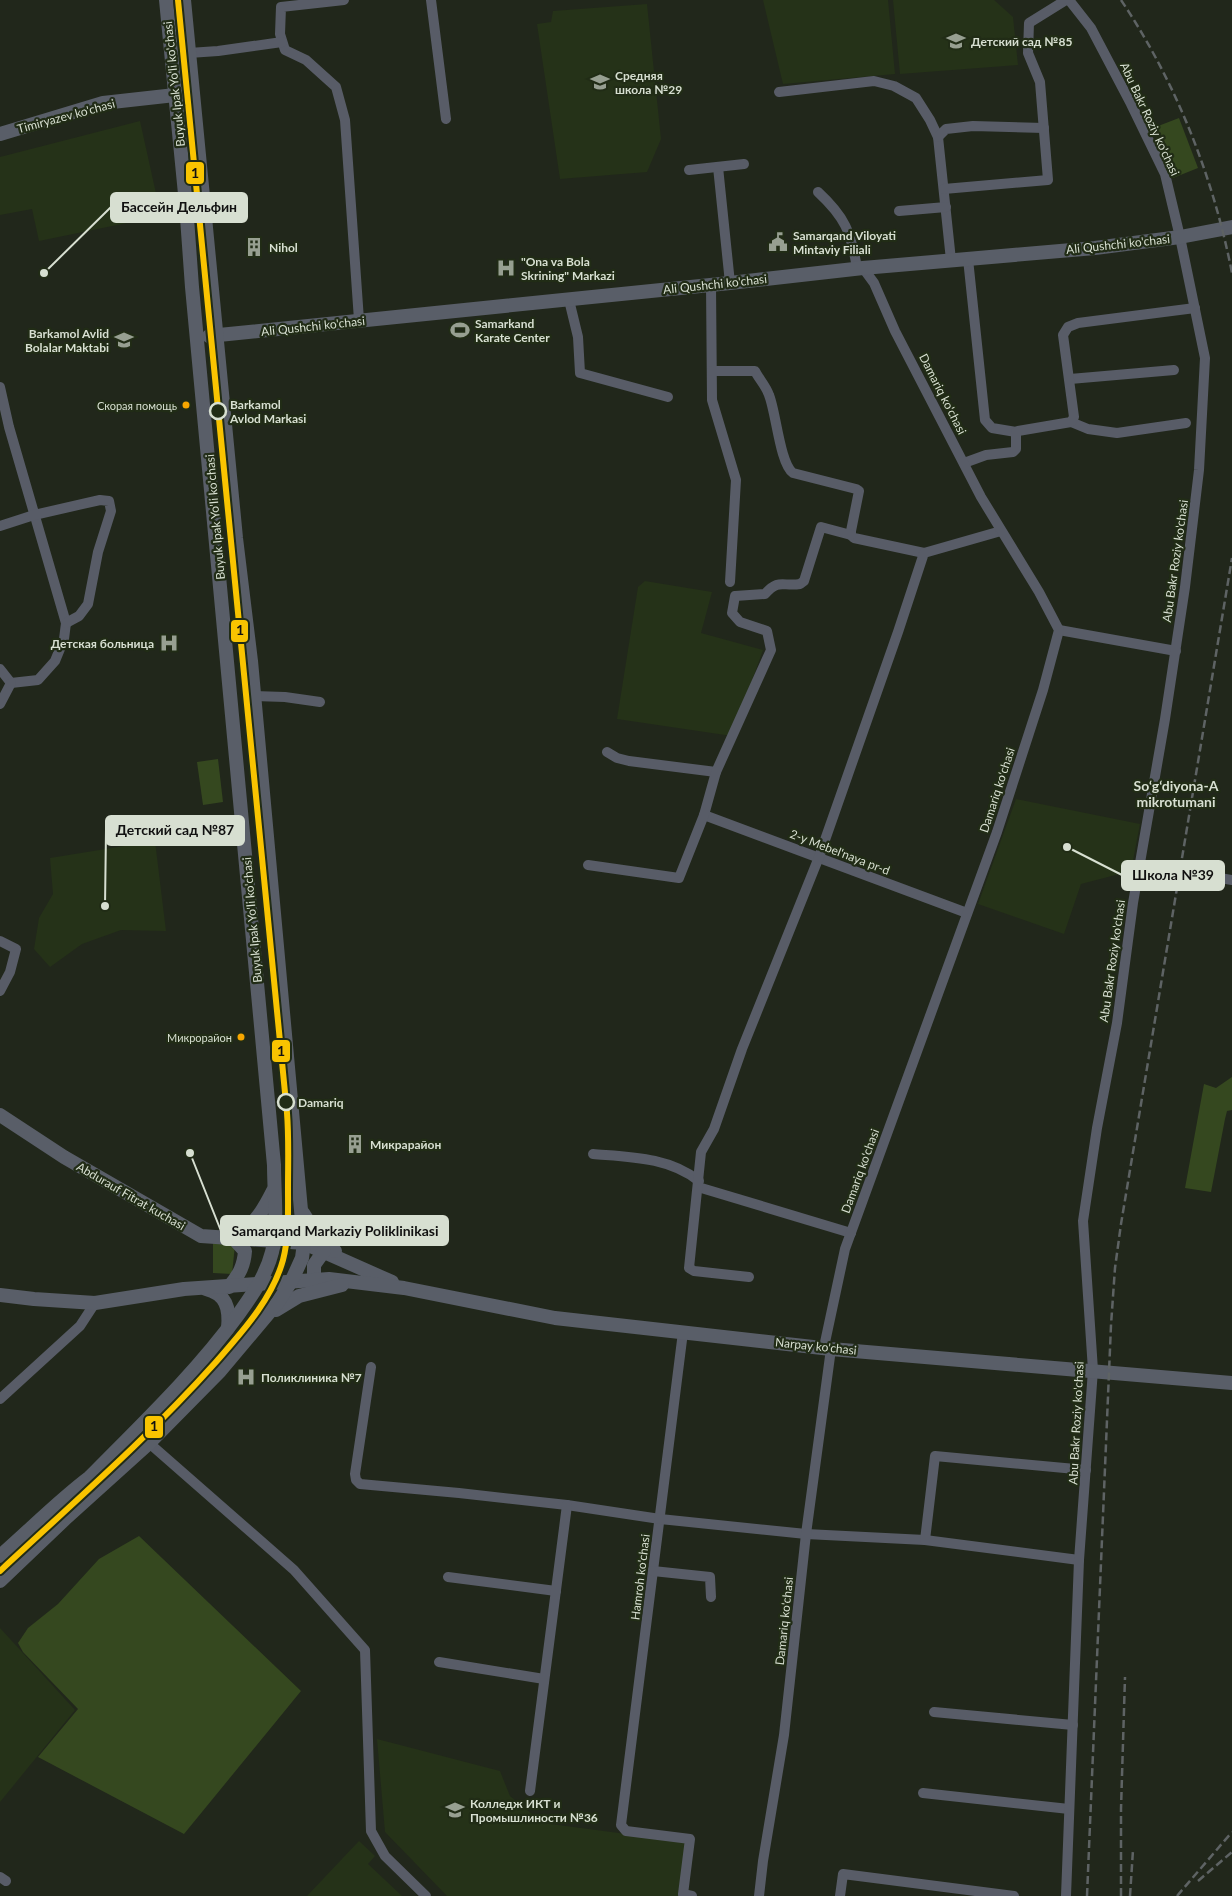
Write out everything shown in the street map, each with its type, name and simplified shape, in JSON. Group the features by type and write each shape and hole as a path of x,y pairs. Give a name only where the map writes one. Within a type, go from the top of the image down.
{"main road":[{"name":"Buyuk Ipak Yo'li ko'chasi","path":"0,1556 38,1524 72,1490 90,1477 187,1377 228,1328 261,1282 274,1242 274,1155 166,0"},
{"name":"Buyuk Ipak Yo'li ko'chasi","path":"0,1581 67,1517 150,1443 220,1371 267,1315 292,1280 302,1258 304,1243 254,696 236,538 184,0"},
{"name":"Timiryazev ko'chasi","path":"0,134 104,103 193,93"},
{"name":"Ali Qushchi ko'chasi","path":"198,337 569,300 860,268 1095,248 1180,237 1232,226"},
{"name":"Abdurauf Fitrat kuchasi","path":"0,1115 64,1157 201,1236 274,1242"},
{"path":"214,1237 245,1229 256,1220 274,1188"},
{"path":"301,1208 315,1232 331,1248 354,1264"},
{"path":"229,1287 236,1280 244,1264 244,1251 234,1239"},
{"name":"Narpay ko'chasi","path":"274,1242 304,1243 404,1288"},
{"path":"314,1279 314,1265 324,1251"},
{"name":"Narpay ko'chasi","path":"0,1295 95,1302 165,1291 229,1287 261,1282 329,1279 404,1288 555,1318 827,1348 1232,1383"},
{"path":"267,1315 299,1296 334,1286 360,1283"},
{"path":"201,1288 220,1295 228,1310 228,1328"}],"street":[{"path":"344,0 280,3 280,34 285,50 306,60 336,87 345,120 360,320"},
{"path":"431,0 446,119"},
{"path":"944,190 1048,180 1040,82 1028,54 1029,23 1067,0"},
{"name":"Abu Bakr Roziy ko'chasi","path":"1066,1896 1079,1560 1093,1370 1083,1221 1097,1128 1117,1023 1139,864 1176,651 1199,470 1205,358 1180,237 1164,174 1131,104 1091,28 1067,0"},
{"path":"189,53 218,52 282,42"},
{"path":"779,92 874,81 894,86 916,98 938,137 951,260"},
{"path":"938,137 946,129 973,126 1044,128"},
{"path":"689,170 744,164"},
{"path":"718,167 730,283"},
{"path":"818,192 840,214 851,236 860,268"},
{"path":"899,211 946,207"},
{"path":"968,259 985,420 992,428 1016,432 1071,422 1088,430 1117,432 1186,423"},
{"name":"Damariq ko'chasi","path":"759,1896 784,1735 827,1348 845,1249 997,832 1043,690 1059,630 1039,592 1001,531 964,464 895,331 874,283 860,268"},
{"path":"711,285 712,400 736,480 730,582"},
{"path":"569,300 578,337 580,373 668,397"},
{"path":"1071,422 1074,416 1063,335 1068,327 1078,323 1195,308"},
{"path":"712,370 754,371 769,394 789,470 793,473 859,491 851,535"},
{"path":"1070,379 1174,370"},
{"path":"0,387 4,428 34,515 66,623 64,640 55,661 44,674 38,680 11,683"},
{"path":"964,464 986,455 1013,452 1016,449 1016,432"},
{"path":"0,526 34,515 100,500 109,501 111,511 98,552 88,604 79,616 66,623"},
{"path":"588,865 679,878 704,815 716,772 771,650 767,631 740,622 732,613 735,596 765,594 774,584 800,584 804,581 821,527 860,539 924,553 1001,531"},
{"path":"749,1277 694,1271 689,1268 702,1152 714,1129 742,1050 819,857 924,553"},
{"path":"1059,630 1176,651"},
{"path":"0,669 11,683"},
{"path":"0,704 11,683"},
{"path":"254,696 285,697 320,702"},
{"path":"606,752 617,758 629,761 716,772"},
{"name":"2-y Mebel'naya pr-d","path":"704,815 967,913"},
{"path":"1139,864 1232,878"},
{"path":"0,941 16,949 10,972 0,991"},
{"path":"593,1154 640,1158 673,1165 687,1172 698,1184 851,1233"},
{"path":"0,1399 80,1326 95,1302"},
{"name":"Hamroh ko'chasi","path":"683,1332 621,1825 626,1831 690,1839 683,1894 692,1896"},
{"path":"371,1367 355,1474 356,1480 360,1484 567,1505 660,1519 806,1534 925,1540 1079,1560"},
{"path":"150,1443 294,1570 365,1650 371,1830 385,1856 426,1896"},
{"path":"925,1540 935,1456 1086,1470"},
{"path":"530,1790 567,1505"},
{"path":"654,1571 710,1576 711,1597"},
{"path":"448,1577 556,1591"},
{"path":"439,1662 544,1679"},
{"path":"934,1712 1073,1725"},
{"path":"923,1793 1069,1809"},
{"path":"840,1896 843,1874 993,1895 1014,1896"}],"shaded area":[{"path":"763,0 888,0 895,74 783,84"},
{"name":"Детский сад №85","path":"893,0 994,0 1013,17 1018,65 900,74"},
{"name":"Средняя школа №29","path":"647,4 661,139 647,172 560,179 537,24 551,22 553,11"},
{"path":"1179,118 1198,168 1173,178 1153,128"},
{"path":"140,121 161,216 39,241 32,209 0,215 0,157"},
{"path":"645,581 712,592 701,633 763,650 732,736 617,719 638,587"},
{"path":"218,759 223,802 203,805 197,762"},
{"path":"1016,799 1140,824 1131,871 1081,884 1064,934 978,904"},
{"path":"155,841 166,931 121,930 82,944 50,967 34,949 39,918 53,894 50,858"},
{"path":"1232,1077 1232,1110 1227,1111 1211,1192 1185,1188 1204,1084 1216,1088"},
{"path":"213,1241 235,1245 232,1274 213,1273"},
{"path":"139,1536 301,1691 184,1834 38,1757 78,1709 23,1652 18,1643 28,1628 58,1604 99,1559"},
{"path":"0,1628 75,1710 0,1802"},
{"name":"Колледж ИКТ и Промышлиности №36","path":"377,1739 500,1771 510,1796 543,1823 687,1842 681,1896 447,1896 385,1832"},
{"path":"359,1841 375,1856 368,1864 402,1896 307,1896"}],"railway":[{"path":"1121,0 1159,64 1190,131 1214,201 1232,273"},
{"path":"1087,1896 1115,1268 1232,558"},
{"path":"1121,1896 1121,1809 1125,1677"},
{"path":"1177,1896 1232,1832"},
{"path":"1130,1896 1133,1850"},
{"path":"1198,1881 1232,1852"}],"transit line":[{"name":"1","path":"0,1571 137,1444 190,1391 225,1352 264,1302 278,1275 286,1242 288,1224 287,1113 178,0"}],"place":[{"name":"Детский сад №85","path":"956,41"},
{"name":"Средняя школа №29","path":"600,82"},
{"name":"Samarqand Viloyati Mintaviy Filiali","path":"778,242"},
{"name":"Nihol","path":"254,247"},
{"name":"\"Ona va Bola Skrining\" Markazi","path":"506,268"},
{"name":"Бассейн Дельфин","path":"44,273"},
{"name":"Samarkand Karate Center","path":"460,330"},
{"name":"Barkamol Avlid Bolalar Maktabi","path":"124,340"},
{"name":"Скорая помощь","path":"186,405"},
{"name":"Barkamol Avlod Markasi","path":"218,411"},
{"name":"Детская больница","path":"169,643"},
{"name":"Школа №39","path":"1067,847"},
{"name":"Детский сад №87","path":"105,906"},
{"name":"Микрорайон","path":"241,1037"},
{"name":"Damariq","path":"286,1102"},
{"name":"Микрарайон","path":"355,1144"},
{"name":"Samarqand Markaziy Poliklinikasi","path":"190,1153"},
{"name":"Поликлиника №7","path":"246,1377"},
{"name":"Колледж ИКТ и Промышлиности №36","path":"455,1810"}],"district":[{"name":"So‘g‘diyona-А mikrotumani","path":"1176,794"}]}
